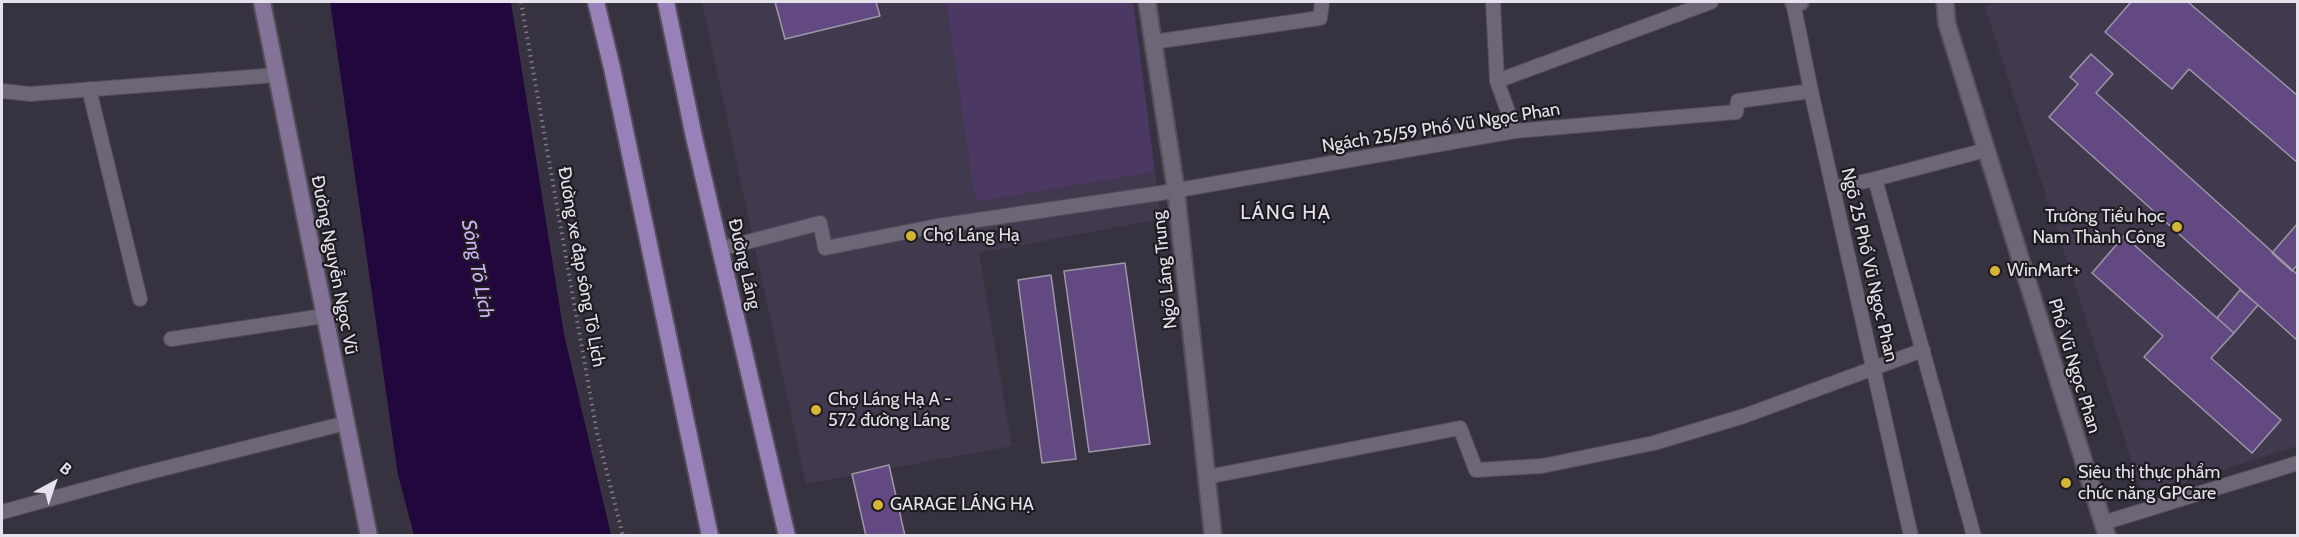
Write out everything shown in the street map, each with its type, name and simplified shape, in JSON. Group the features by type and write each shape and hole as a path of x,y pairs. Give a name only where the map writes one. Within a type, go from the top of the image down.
{"main road":[{"name":"Đường Nguyễn Ngọc Vũ","path":"262,2 369,536"},
{"path":"596,2 710,536"},
{"name":"Đường Láng","path":"666,2 720,249 787,536"}],"street":[{"name":"Ngõ Láng Trung","path":"1147,2 1176,190 1213,536"},
{"name":"Phố Vũ Ngọc Phan","path":"1945,2 1947,24 2105,529"}],"lane":[{"path":"1153,42 1320,18 1322,2"},
{"path":"1493,2 1497,81 1515,131"},
{"path":"1497,81 1711,2"},
{"name":"Ngõ 25 Phố Vũ Ngọc Phan","path":"1796,2 1811,91 1911,536"},
{"path":"2,91 30,94 277,75"},
{"path":"89,89 140,299"},
{"name":"Ngách 25/59 Phố Vũ Ngọc Phan","path":"720,249 820,223 825,248 937,226 1176,190 1515,131 1736,112 1738,100 1811,91"},
{"path":"1834,188 1986,150"},
{"path":"1875,179 1974,536"},
{"path":"171,339 324,316"},
{"path":"1207,477 1460,428 1476,470 1542,466 1654,443 1744,416 1923,350"},
{"path":"2,512 346,423"},
{"path":"2105,529 2298,463"}],"path":[{"name":"Đường xe đạp sông Tô Lịch","path":"521,2 597,433 623,536"}],"shaded area":[{"name":"Chợ Láng Hạ","path":"702,2 946,2 977,202 1155,172 1161,219 979,253 1012,446 806,484"},
{"path":"946,2 1133,2 1155,172 976,202"},
{"name":"Trường Tiểu học Nam Thành Công","path":"1996,2 2297,2 2297,446 2143,496 1985,7"}],"water":[{"name":"Sông Tô Lịch","path":"330,2 511,2 564,334 611,535 414,535 398,475"}],"building":[{"path":"775,2 876,2 880,16 785,39"},
{"path":"2131,2 2188,2 2298,96 2298,163 2189,69 2172,89 2105,32"},
{"path":"2091,54 2113,74 2096,93 2298,275 2298,341 2049,117 2078,84 2070,77"},
{"path":"2298,223 2298,264 2292,271 2272,253"},
{"path":"2124,236 2234,333 2211,358 2281,420 2252,453 2144,357 2163,336 2092,273"},
{"path":"1125,263 1150,444 1089,452 1064,271"},
{"path":"1051,275 1076,459 1042,463 1018,280"},
{"path":"2240,290 2258,305 2234,333 2217,318"},
{"name":"GARAGE LÁNG HẠ","path":"889,465 905,536 866,536 852,474"}],"place":[{"name":"Trường Tiểu học Nam Thành Công","path":"2177,227"},
{"name":"Chợ Láng Hạ","path":"911,236"},
{"name":"WinMart+","path":"1995,271"},
{"name":"Chợ Láng Hạ A - 572 đường Láng","path":"816,410"},
{"name":"Siêu thị thực phẩm chức năng GPCare","path":"2066,483"},
{"name":"GARAGE LÁNG HẠ","path":"878,505"}],"district":[{"name":"LÁNG HẠ","path":"1286,213"}]}
